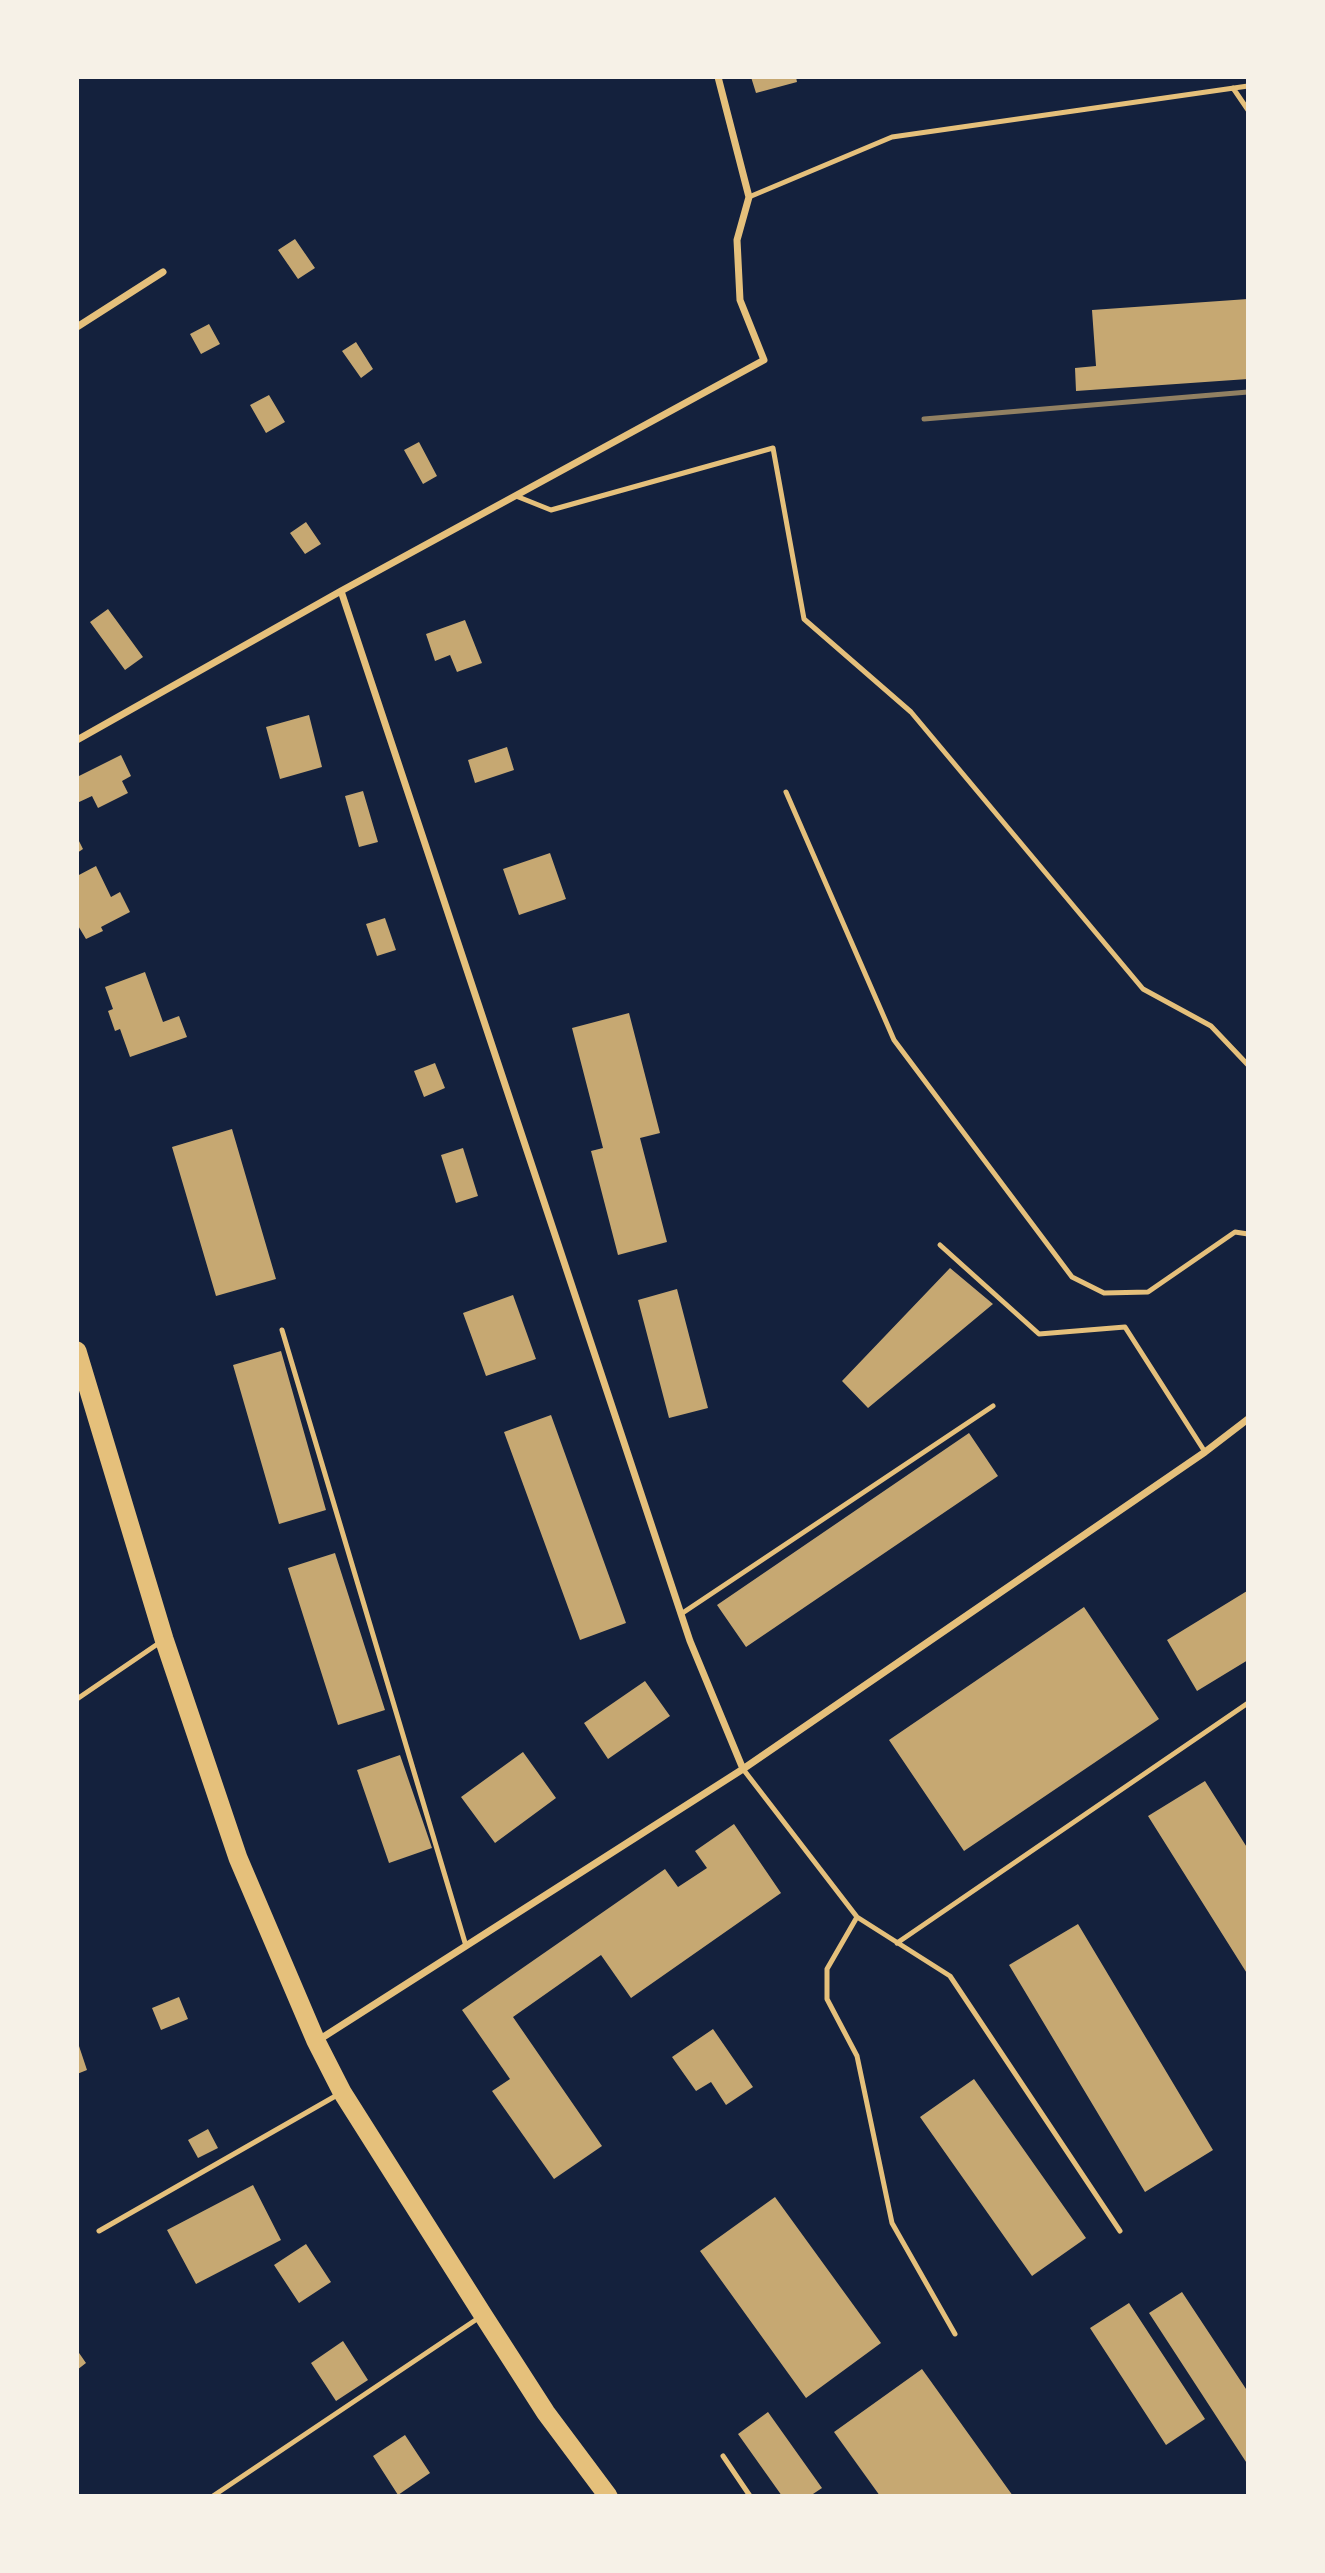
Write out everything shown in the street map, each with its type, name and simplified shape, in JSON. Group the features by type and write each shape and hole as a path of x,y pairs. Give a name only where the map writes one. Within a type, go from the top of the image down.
{"highway":[{"path":"77,1351 164,1639 238,1858 316,2041 342,2092 483,2315 546,2413 608,2496"}],"street":[{"path":"77,740 341,591 764,360 740,300 737,240 749,197 718,77"},
{"path":"77,327 163,272"},
{"path":"341,591 681,1614 743,1769"},
{"path":"316,2041 743,1769 1205,1452 1248,1419"}],"lane":[{"path":"749,197 892,138 1248,86"},
{"path":"1233,88 1248,110"},
{"path":"516,495 551,510 773,448 804,620 911,712 1143,989 1211,1026 1248,1065"},
{"path":"786,792 894,1040 1072,1277 1104,1293 1148,1292 1235,1232 1248,1234"},
{"path":"940,1245 1039,1334 1125,1327 1205,1452"},
{"path":"282,1330 466,1946"},
{"path":"681,1614 992,1406"},
{"path":"77,1699 164,1639"},
{"path":"897,1943 1248,1703"},
{"path":"743,1769 857,1917 950,1976 1120,2231"},
{"path":"857,1917 827,1969 827,1999 857,2056 892,2223 955,2334"},
{"path":"99,2231 342,2092"},
{"path":"213,2496 483,2315"},
{"path":"723,2456 750,2496"}],"building":[{"path":"751,77 796,77 797,82 756,93"},
{"path":"295,239 315,268 298,279 278,250"},
{"path":"1248,299 1248,379 1076,391 1075,368 1096,366 1092,310"},
{"path":"209,324 220,344 201,354 190,334"},
{"path":"356,342 373,369 361,378 342,351"},
{"path":"269,395 285,422 266,433 250,405"},
{"path":"419,442 437,476 423,484 404,450"},
{"path":"306,522 321,544 305,554 290,533"},
{"path":"108,609 143,657 125,670 90,622"},
{"path":"465,620 482,663 457,672 450,655 435,661 426,634"},
{"path":"309,715 322,767 280,779 266,727"},
{"path":"507,747 514,770 475,783 468,760"},
{"path":"121,755 131,776 122,781 128,793 98,808 92,796 77,803 77,777"},
{"path":"363,791 378,842 359,847 345,796"},
{"path":"77,837 83,849 77,853"},
{"path":"550,853 566,899 519,915 503,869"},
{"path":"96,866 111,897 120,892 130,912 101,927 103,931 86,939 77,924 77,876"},
{"path":"385,918 396,950 377,956 366,924"},
{"path":"145,972 163,1022 179,1016 187,1037 130,1057 120,1029 115,1031 108,1011 113,1009 105,987"},
{"path":"629,1013 660,1133 640,1138 667,1242 618,1255 591,1151 603,1148 572,1028"},
{"path":"435,1063 445,1088 424,1097 414,1071"},
{"path":"232,1129 276,1279 216,1296 172,1147"},
{"path":"463,1148 478,1196 456,1203 441,1155"},
{"path":"950,1268 993,1304 868,1408 842,1381"},
{"path":"677,1289 708,1408 669,1418 638,1300"},
{"path":"513,1295 536,1359 486,1376 463,1313"},
{"path":"281,1351 326,1510 279,1524 233,1365"},
{"path":"551,1415 626,1623 580,1640 504,1432"},
{"path":"969,1433 998,1476 746,1647 717,1605"},
{"path":"335,1553 385,1710 338,1725 288,1568"},
{"path":"1247,1591 1248,1660 1197,1691 1167,1640"},
{"path":"1084,1607 1159,1719 964,1851 889,1740"},
{"path":"645,1681 670,1716 608,1759 584,1723"},
{"path":"523,1752 556,1798 495,1843 461,1797"},
{"path":"400,1755 432,1848 389,1863 357,1770"},
{"path":"1205,1781 1248,1849 1248,1975 1148,1816"},
{"path":"734,1824 781,1893 631,1998 601,1955 513,2017 602,2146 554,2179 492,2091 510,2079 462,2010 665,1869 678,1887 707,1868 695,1851"},
{"path":"1078,1924 1213,2150 1145,2192 1009,1965"},
{"path":"179,1997 188,2019 161,2030 152,2008"},
{"path":"713,2029 753,2087 726,2105 711,2082 696,2091 672,2057"},
{"path":"77,2040 87,2070 77,2074"},
{"path":"974,2079 1086,2238 1032,2276 920,2117"},
{"path":"208,2129 218,2148 198,2158 188,2140"},
{"path":"253,2185 281,2240 196,2284 167,2230"},
{"path":"775,2197 881,2343 806,2398 700,2251"},
{"path":"306,2244 331,2282 299,2303 274,2265"},
{"path":"1182,2292 1248,2392 1248,2465 1149,2313"},
{"path":"1129,2303 1205,2419 1166,2445 1090,2328"},
{"path":"343,2341 368,2380 336,2401 311,2363"},
{"path":"77,2350 86,2363 77,2370"},
{"path":"922,2369 1013,2496 880,2496 834,2432"},
{"path":"768,2412 822,2488 810,2496 782,2496 738,2434"},
{"path":"405,2435 430,2473 398,2495 373,2456"}],"railway":[{"path":"924,419 1248,392"}]}
